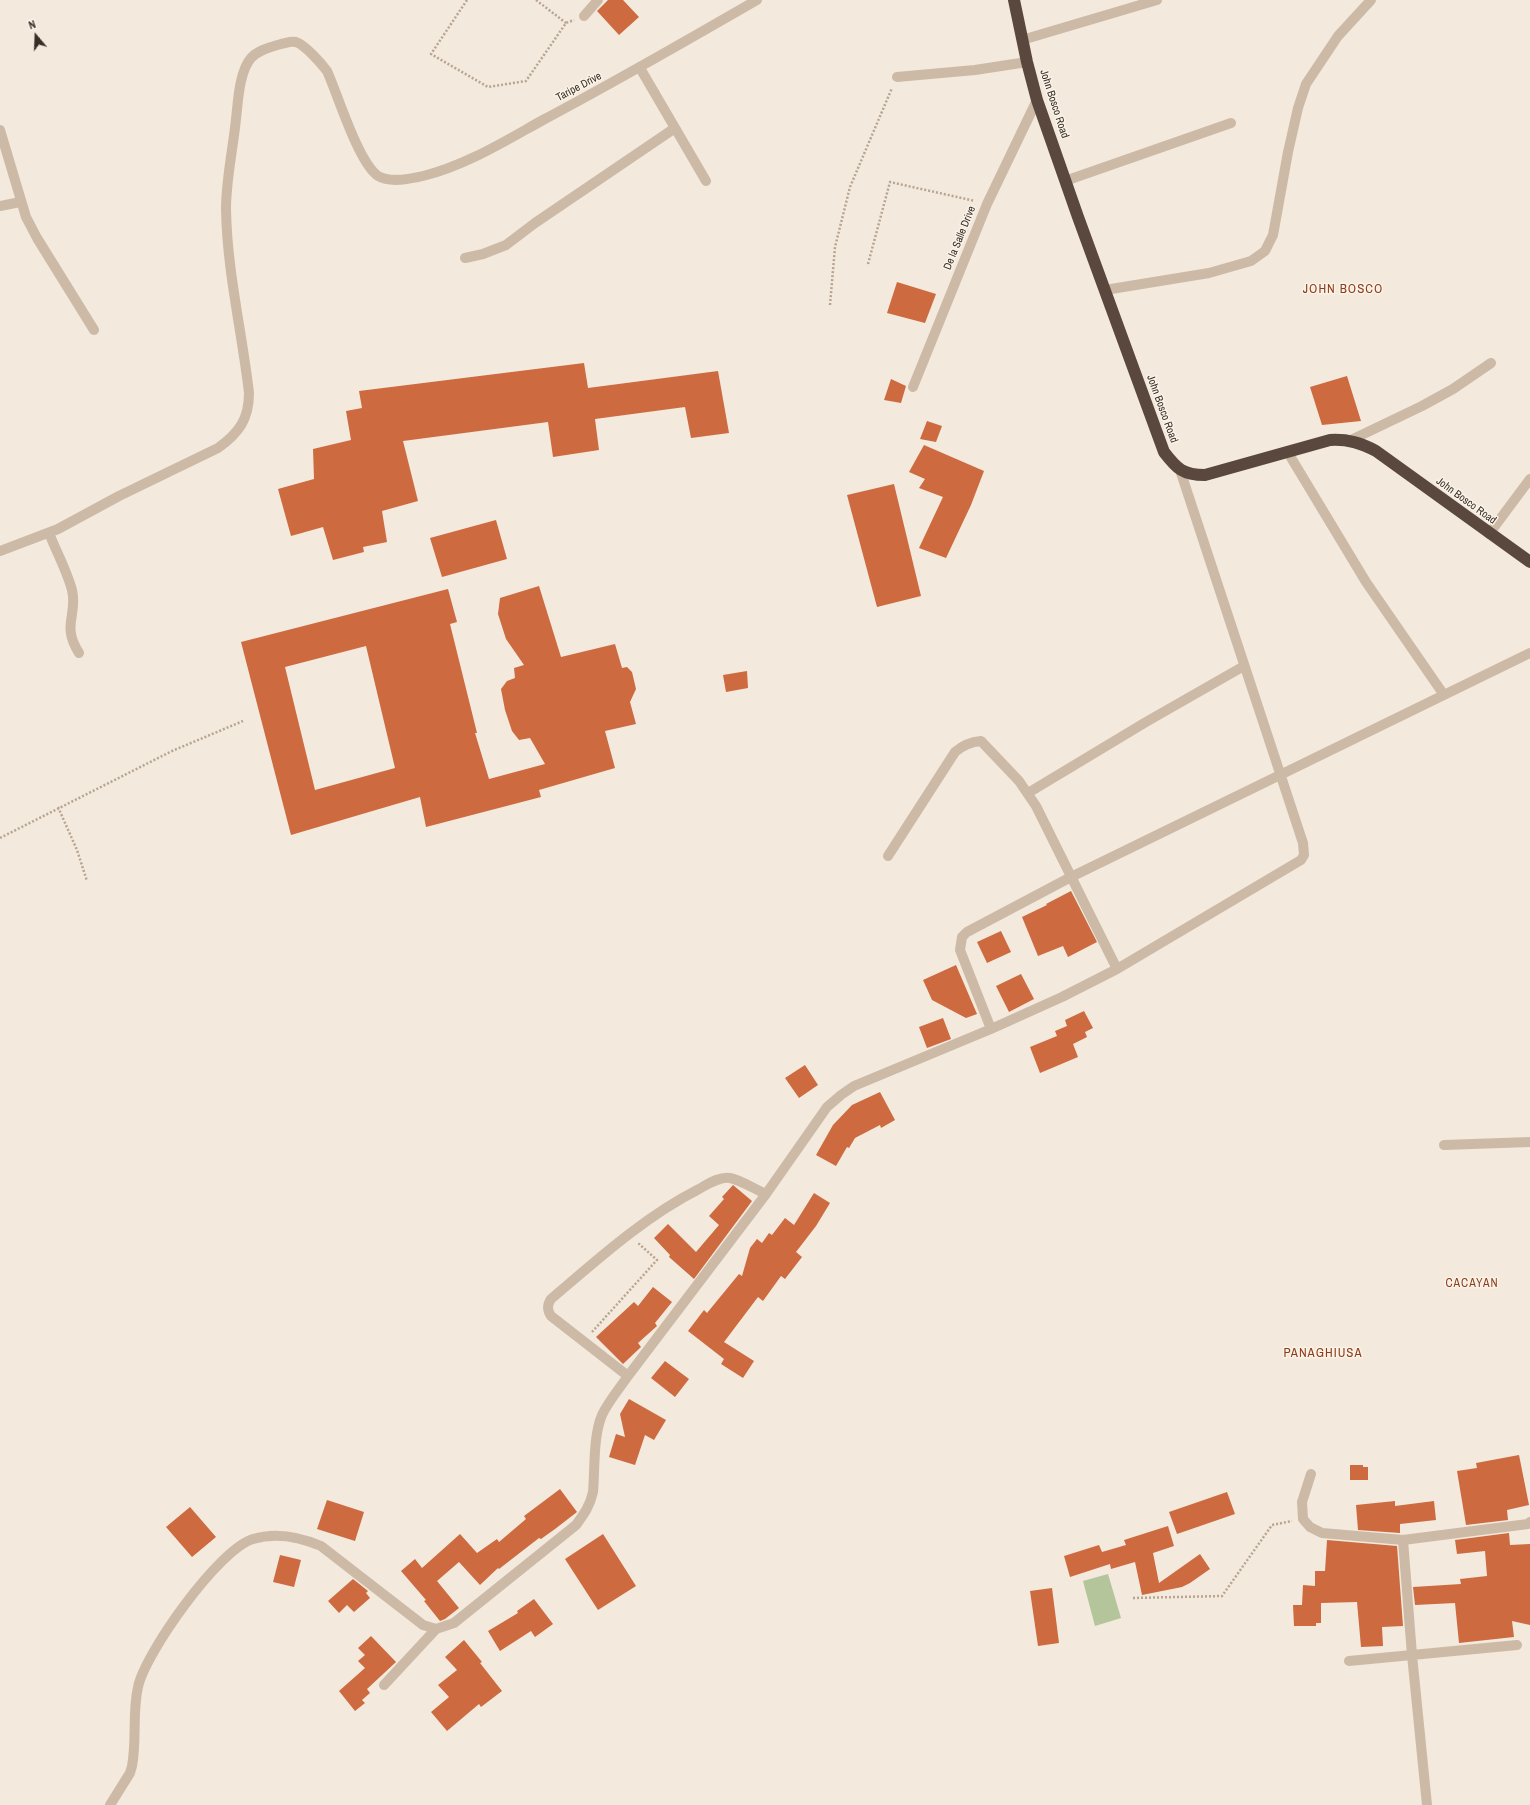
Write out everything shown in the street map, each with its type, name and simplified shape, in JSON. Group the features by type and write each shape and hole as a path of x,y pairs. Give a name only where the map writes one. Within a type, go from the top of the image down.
{"highway":[{"name":"John Bosco Road","path":"1014,0 1027,62 1037,100 1065,181 1164,452 1180,470 1192,475 1205,475 1330,440 1351,440 1364,444 1376,451 1489,534 1530,562"}],"street":[{"path":"584,16 598,0"},
{"name":"Taripe Drive","path":"0,551 49,533 218,448 242,425 249,406 249,393 236,313 226,208 240,89 246,67 251,58 268,48 288,42 299,44 320,62 326,71 366,164 379,176 387,179 406,180 423,176 477,155 640,68 757,0"},
{"path":"1022,40 1157,0"},
{"path":"1105,290 1209,273 1251,261 1265,251 1274,235 1288,152 1298,108 1306,84 1338,36 1371,0"},
{"path":"897,76 975,70 1027,62"},
{"path":"640,68 706,181"},
{"name":"De la Salle Drive","path":"913,387 987,204 1037,100"},
{"path":"1065,181 1231,123"},
{"path":"465,258 483,254 506,245 535,223 675,128"},
{"path":"0,130 20,202 37,238 94,330"},
{"path":"0,206 20,202"},
{"path":"1351,440 1422,406 1491,363"},
{"path":"1287,451 1366,582 1444,695"},
{"path":"384,1685 436,1629 454,1623 576,1525 591,1503 598,1428 605,1411 628,1376 766,1194 828,1107 841,1095 854,1086 991,1029 1062,997 1117,969 1301,860 1304,855 1303,843 1180,470"},
{"path":"1489,534 1530,479"},
{"path":"49,533 72,592 70,632 72,642 79,653"},
{"path":"991,1029 960,950 962,937 967,932 1071,877 1530,653"},
{"path":"1028,792 1244,666"},
{"path":"888,856 955,752 962,746 972,742 981,741 1028,792 1117,969"},
{"path":"1444,1145 1530,1142"},
{"path":"628,1376 551,1316 548,1312 548,1303 627,1234 682,1197 722,1178 730,1178 766,1194"},
{"path":"1311,1474 1302,1502 1303,1519 1310,1527 1322,1533 1403,1540 1528,1524 1530,1522"},
{"path":"110,1805 130,1773 132,1766 135,1704 143,1671 190,1597 201,1583 244,1543 257,1538 278,1535 308,1540 321,1546 423,1625 436,1629"},
{"path":"1403,1540 1412,1655 1427,1805"},
{"path":"1349,1661 1517,1645"}],"path":[{"path":"467,0 431,54 488,87 526,81 566,23 584,16"},
{"path":"536,0 566,23"},
{"path":"830,305 835,247 850,187 897,76"},
{"path":"868,264 890,182 987,204"},
{"path":"0,838 58,807 172,751 244,721"},
{"path":"58,807 77,850 87,881"},
{"path":"583,1341 657,1260 627,1234"},
{"path":"1134,1598 1222,1596 1272,1525 1303,1519"}],"green space":[{"path":"1108,1574 1121,1618 1095,1626 1083,1581"}],"building":[{"path":"608,0 623,0 639,17 619,35 597,11"},
{"path":"897,282 936,294 925,323 887,313"},
{"path":"584,363 588,388 718,371 729,433 691,438 685,407 595,419 599,450 553,457 548,422 403,441 418,501 382,511 387,542 363,547 364,552 333,560 323,527 291,536 278,489 314,479 313,449 351,440 346,411 362,408 359,391"},
{"path":"1347,376 1361,421 1322,425 1310,387"},
{"path":"891,379 906,386 901,403 884,400"},
{"path":"927,421 942,426 936,442 920,439"},
{"path":"924,445 984,471 971,505 946,558 919,548 943,497 919,488 925,479 909,472"},
{"path":"894,484 921,596 877,607 847,495"},
{"path":"496,520 507,559 442,577 430,538"},
{"path":"539,586 561,657 615,644 622,668 627,667 632,672 636,689 630,702 636,724 605,731 615,768 539,790 541,797 426,827 420,797 291,835 241,642 448,589 457,622 450,624 477,733 475,733 489,779 545,764 530,738 519,740 512,731 505,710 501,689 507,681 515,678 514,668 524,665 506,639 498,614 500,598","holes":["366,646 395,768 315,790 285,667"]},
{"path":"747,671 748,688 726,692 723,675"},
{"path":"1071,891 1097,942 1068,957 1063,946 1038,956 1022,917"},
{"path":"1001,931 1011,952 987,963 977,942"},
{"path":"956,965 977,1014 966,1018 932,1000 923,980"},
{"path":"1021,974 1034,999 1009,1012 996,986"},
{"path":"1084,1011 1093,1028 1085,1032 1087,1037 1073,1044 1078,1057 1040,1073 1030,1047 1057,1036 1055,1031 1067,1026 1065,1020"},
{"path":"943,1018 951,1039 927,1048 919,1027"},
{"path":"805,1065 818,1085 799,1098 785,1078"},
{"path":"880,1092 895,1120 881,1128 880,1125 855,1138 849,1148 847,1147 836,1166 816,1155 833,1125 852,1105"},
{"path":"733,1185 752,1201 694,1279 669,1257 670,1255 654,1238 668,1224 696,1252 719,1225 709,1216 724,1199 722,1197"},
{"path":"814,1193 830,1203 816,1226 796,1252 802,1257 785,1279 781,1276 763,1301 758,1297 724,1342 754,1361 743,1378 721,1364 724,1359 688,1331 704,1310 707,1313 739,1274 742,1276 750,1248 757,1239 762,1243 769,1233 772,1235 785,1218 794,1225"},
{"path":"653,1287 672,1302 655,1323 657,1326 638,1343 641,1347 623,1364 596,1337 634,1302 638,1306"},
{"path":"665,1361 689,1379 675,1397 651,1378"},
{"path":"629,1399 666,1420 654,1440 645,1435 635,1465 609,1457 616,1434 625,1437 620,1414"},
{"path":"1519,1455 1529,1505 1507,1510 1508,1520 1466,1525 1457,1471 1477,1468 1476,1463"},
{"path":"1350,1465 1363,1465 1363,1467 1368,1467 1368,1480 1350,1480"},
{"path":"560,1489 577,1512 555,1529 541,1539 539,1538 499,1569 498,1568 480,1585 459,1562 437,1581 459,1608 445,1619 440,1621 424,1601 426,1600 401,1571 415,1559 422,1568 460,1534 477,1553 497,1539 499,1542 526,1519 524,1516"},
{"path":"1227,1492 1235,1514 1177,1534 1169,1512"},
{"path":"327,1500 364,1512 355,1541 317,1529"},
{"path":"1395,1501 1395,1506 1434,1501 1436,1520 1400,1524 1400,1533 1358,1530 1356,1505"},
{"path":"190,1507 216,1537 192,1557 166,1527"},
{"path":"1168,1526 1174,1546 1153,1553 1159,1583 1200,1554 1210,1569 1190,1583 1182,1587 1142,1595 1135,1562 1111,1569 1110,1564 1070,1577 1064,1556 1099,1545 1102,1552 1126,1545 1124,1540"},
{"path":"1509,1533 1510,1545 1530,1544 1530,1625 1512,1621 1514,1637 1459,1643 1455,1603 1415,1605 1413,1587 1461,1584 1460,1579 1487,1576 1485,1551 1457,1554 1455,1540"},
{"path":"603,1534 636,1586 598,1610 565,1559"},
{"path":"1327,1540 1397,1546 1403,1626 1382,1627 1383,1646 1361,1647 1357,1602 1321,1603 1321,1623 1316,1623 1316,1626 1294,1626 1293,1605 1302,1605 1303,1585 1315,1586 1315,1571 1325,1571"},
{"path":"280,1555 301,1560 294,1587 273,1582"},
{"path":"353,1579 368,1591 366,1593 370,1598 354,1612 347,1605 339,1613 328,1601"},
{"path":"1052,1588 1059,1643 1038,1646 1030,1591"},
{"path":"534,1599 553,1624 535,1637 531,1631 500,1651 488,1631 518,1613 517,1611"},
{"path":"371,1636 396,1662 367,1689 370,1693 362,1700 365,1703 355,1711 339,1691 365,1668 358,1661 365,1655 358,1648"},
{"path":"464,1640 482,1662 480,1663 502,1691 481,1707 479,1704 447,1731 431,1712 449,1697 438,1685 457,1670 445,1657"}],"district":[{"name":"JOHN BOSCO","path":"1343,290"},
{"name":"CACAYAN","path":"1472,1284"},
{"name":"PANAGHIUSA","path":"1323,1354"}]}
